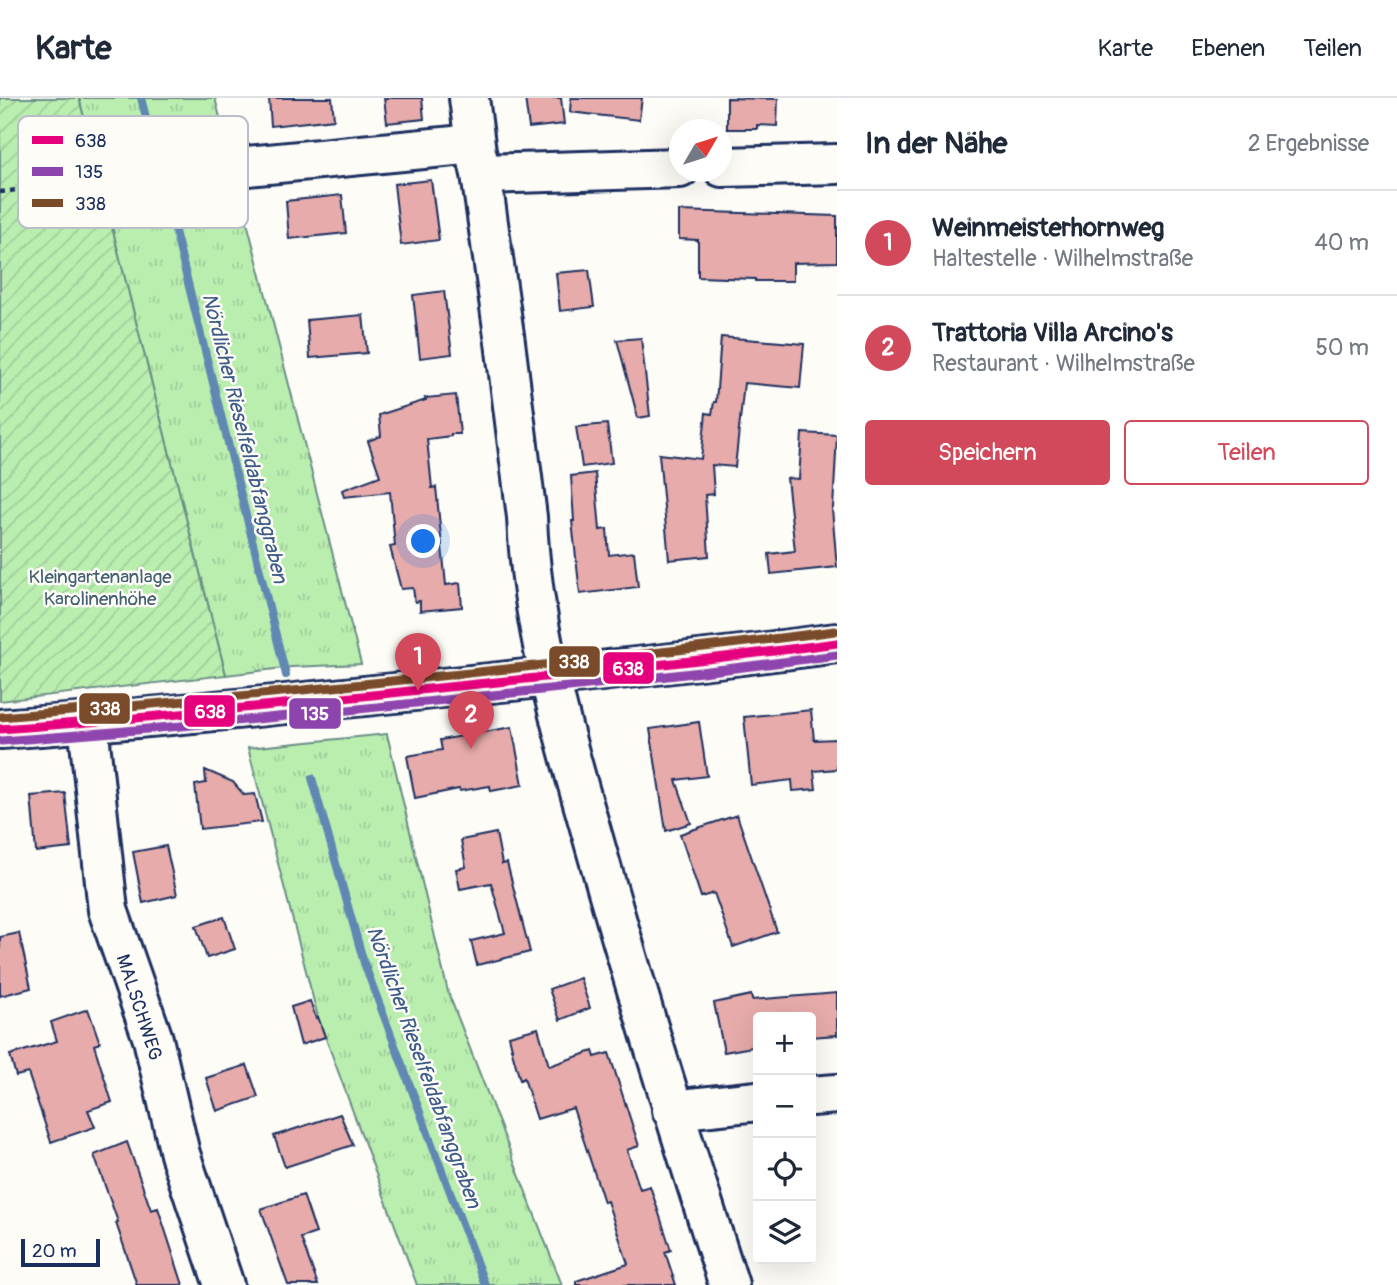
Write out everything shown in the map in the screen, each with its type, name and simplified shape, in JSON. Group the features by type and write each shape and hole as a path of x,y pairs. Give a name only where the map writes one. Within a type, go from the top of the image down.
{"street":[{"path":"469,98 507,354 540,636 599,860 672,1110 729,1285"},
{"path":"248,171 478,159 669,168"},
{"path":"732,167 837,164"},
{"path":"0,729 363,697 837,643"},
{"name":"MALSCHWEG","path":"88,723 108,910 153,1039 180,1154 224,1285"},
{"path":"816,1096 837,1094"},
{"path":"672,1110 753,1102"}],"path":[{"path":"0,192 18,190"}],"green space":[{"name":"Kleingartenanlage Karolinenhöhe","path":"0,98 79,98 84,116 18,116 18,228 112,228 226,675 0,701"},
{"path":"79,98 215,98 220,116 84,116"},
{"path":"248,226 361,664 292,667 226,675 112,228"},
{"path":"387,734 448,992 562,1285 417,1285 318,1017 248,748"}],"building":[{"path":"269,98 332,98 334,119 271,126"},
{"path":"384,98 422,98 424,119 387,123"},
{"path":"525,98 561,98 564,124 529,128"},
{"path":"571,98 642,98 639,120 570,112"},
{"path":"727,98 778,99 777,126 757,125 757,129 732,129 732,119 727,119"},
{"path":"431,180 439,240 401,245 394,184"},
{"path":"342,195 346,233 289,239 286,201"},
{"path":"679,211 837,216 837,262 793,263 793,281 698,277 698,240 679,239"},
{"path":"589,270 594,307 560,311 556,273"},
{"path":"444,291 452,354 420,358 413,295"},
{"path":"363,315 367,353 310,358 307,320"},
{"path":"721,337 804,344 800,388 744,383 735,467 712,465 714,494 705,495 709,556 669,560 659,454 701,459 706,413 712,414 716,402"},
{"path":"641,338 650,416 638,418 617,340"},
{"path":"456,395 460,434 427,439 432,488 436,487 446,585 460,583 462,607 420,611 420,601 415,602 413,588 401,589 390,547 395,546 390,492 344,497 342,490 380,476 368,441 381,436 379,415 426,400 425,398"},
{"path":"607,424 612,463 582,467 576,427"},
{"path":"802,433 837,435 832,509 837,567 771,574 769,554 795,551 787,478 799,479"},
{"path":"595,473 600,530 607,529 609,555 634,552 638,587 580,594 572,521 571,476"},
{"path":"811,710 814,740 837,739 837,769 814,771 816,789 793,791 792,780 751,785 744,717"},
{"path":"699,722 707,776 676,780 691,823 666,831 650,729"},
{"path":"512,727 523,785 491,791 490,786 459,789 415,798 407,756 442,750 440,740"},
{"path":"205,770 233,782 244,795 255,794 262,822 200,829 195,785 206,783"},
{"path":"65,793 71,848 36,852 31,796"},
{"path":"737,815 777,932 733,947 714,893 701,897 680,834"},
{"path":"496,833 502,864 507,863 530,952 477,965 471,941 505,933 491,883 460,889 456,869 466,867 461,840"},
{"path":"166,846 177,895 143,903 133,852"},
{"path":"224,917 235,949 207,958 196,926"},
{"path":"19,933 31,988 0,996 0,937"},
{"path":"580,978 590,1008 560,1020 549,989"},
{"path":"837,993 837,1035 816,1037 816,1012 753,1012 753,1047 724,1052 714,1003 751,995 752,1000"},
{"path":"310,1001 325,1037 301,1045 291,1007"},
{"path":"88,1009 100,1043 94,1045 112,1102 88,1110 95,1127 51,1142 28,1073 16,1076 10,1055 57,1041 51,1022"},
{"path":"538,1028 549,1066 593,1051 595,1057 609,1053 639,1146 627,1150 640,1189 650,1186 671,1250 665,1252 676,1285 576,1285 576,1281 628,1264 573,1108 537,1119 524,1078 520,1080 509,1036"},
{"path":"247,1065 258,1097 217,1111 206,1078"},
{"path":"340,1114 353,1145 285,1167 274,1136"},
{"path":"127,1142 151,1210 158,1208 183,1285 137,1285 94,1155"},
{"path":"303,1195 316,1233 301,1238 318,1285 288,1285 261,1209"}],"waterway":[{"name":"Nördlicher Rieselfeldabfanggraben","path":"141,98 146,116"},
{"name":"Nördlicher Rieselfeldabfanggraben","path":"174,228 286,675"},
{"name":"Nördlicher Rieselfeldabfanggraben","path":"312,778 364,963 485,1285"}],"transit line":[{"name":"338","path":"0,717 394,681 835,631"},
{"name":"638","path":"0,729 336,699 837,643"},
{"name":"135","path":"1,741 397,705 837,655"}],"place":[{"name":"Weinmeisterhornweg","path":"418,691"},
{"name":"Trattoria Villa Arcino's","path":"471,749"}]}
